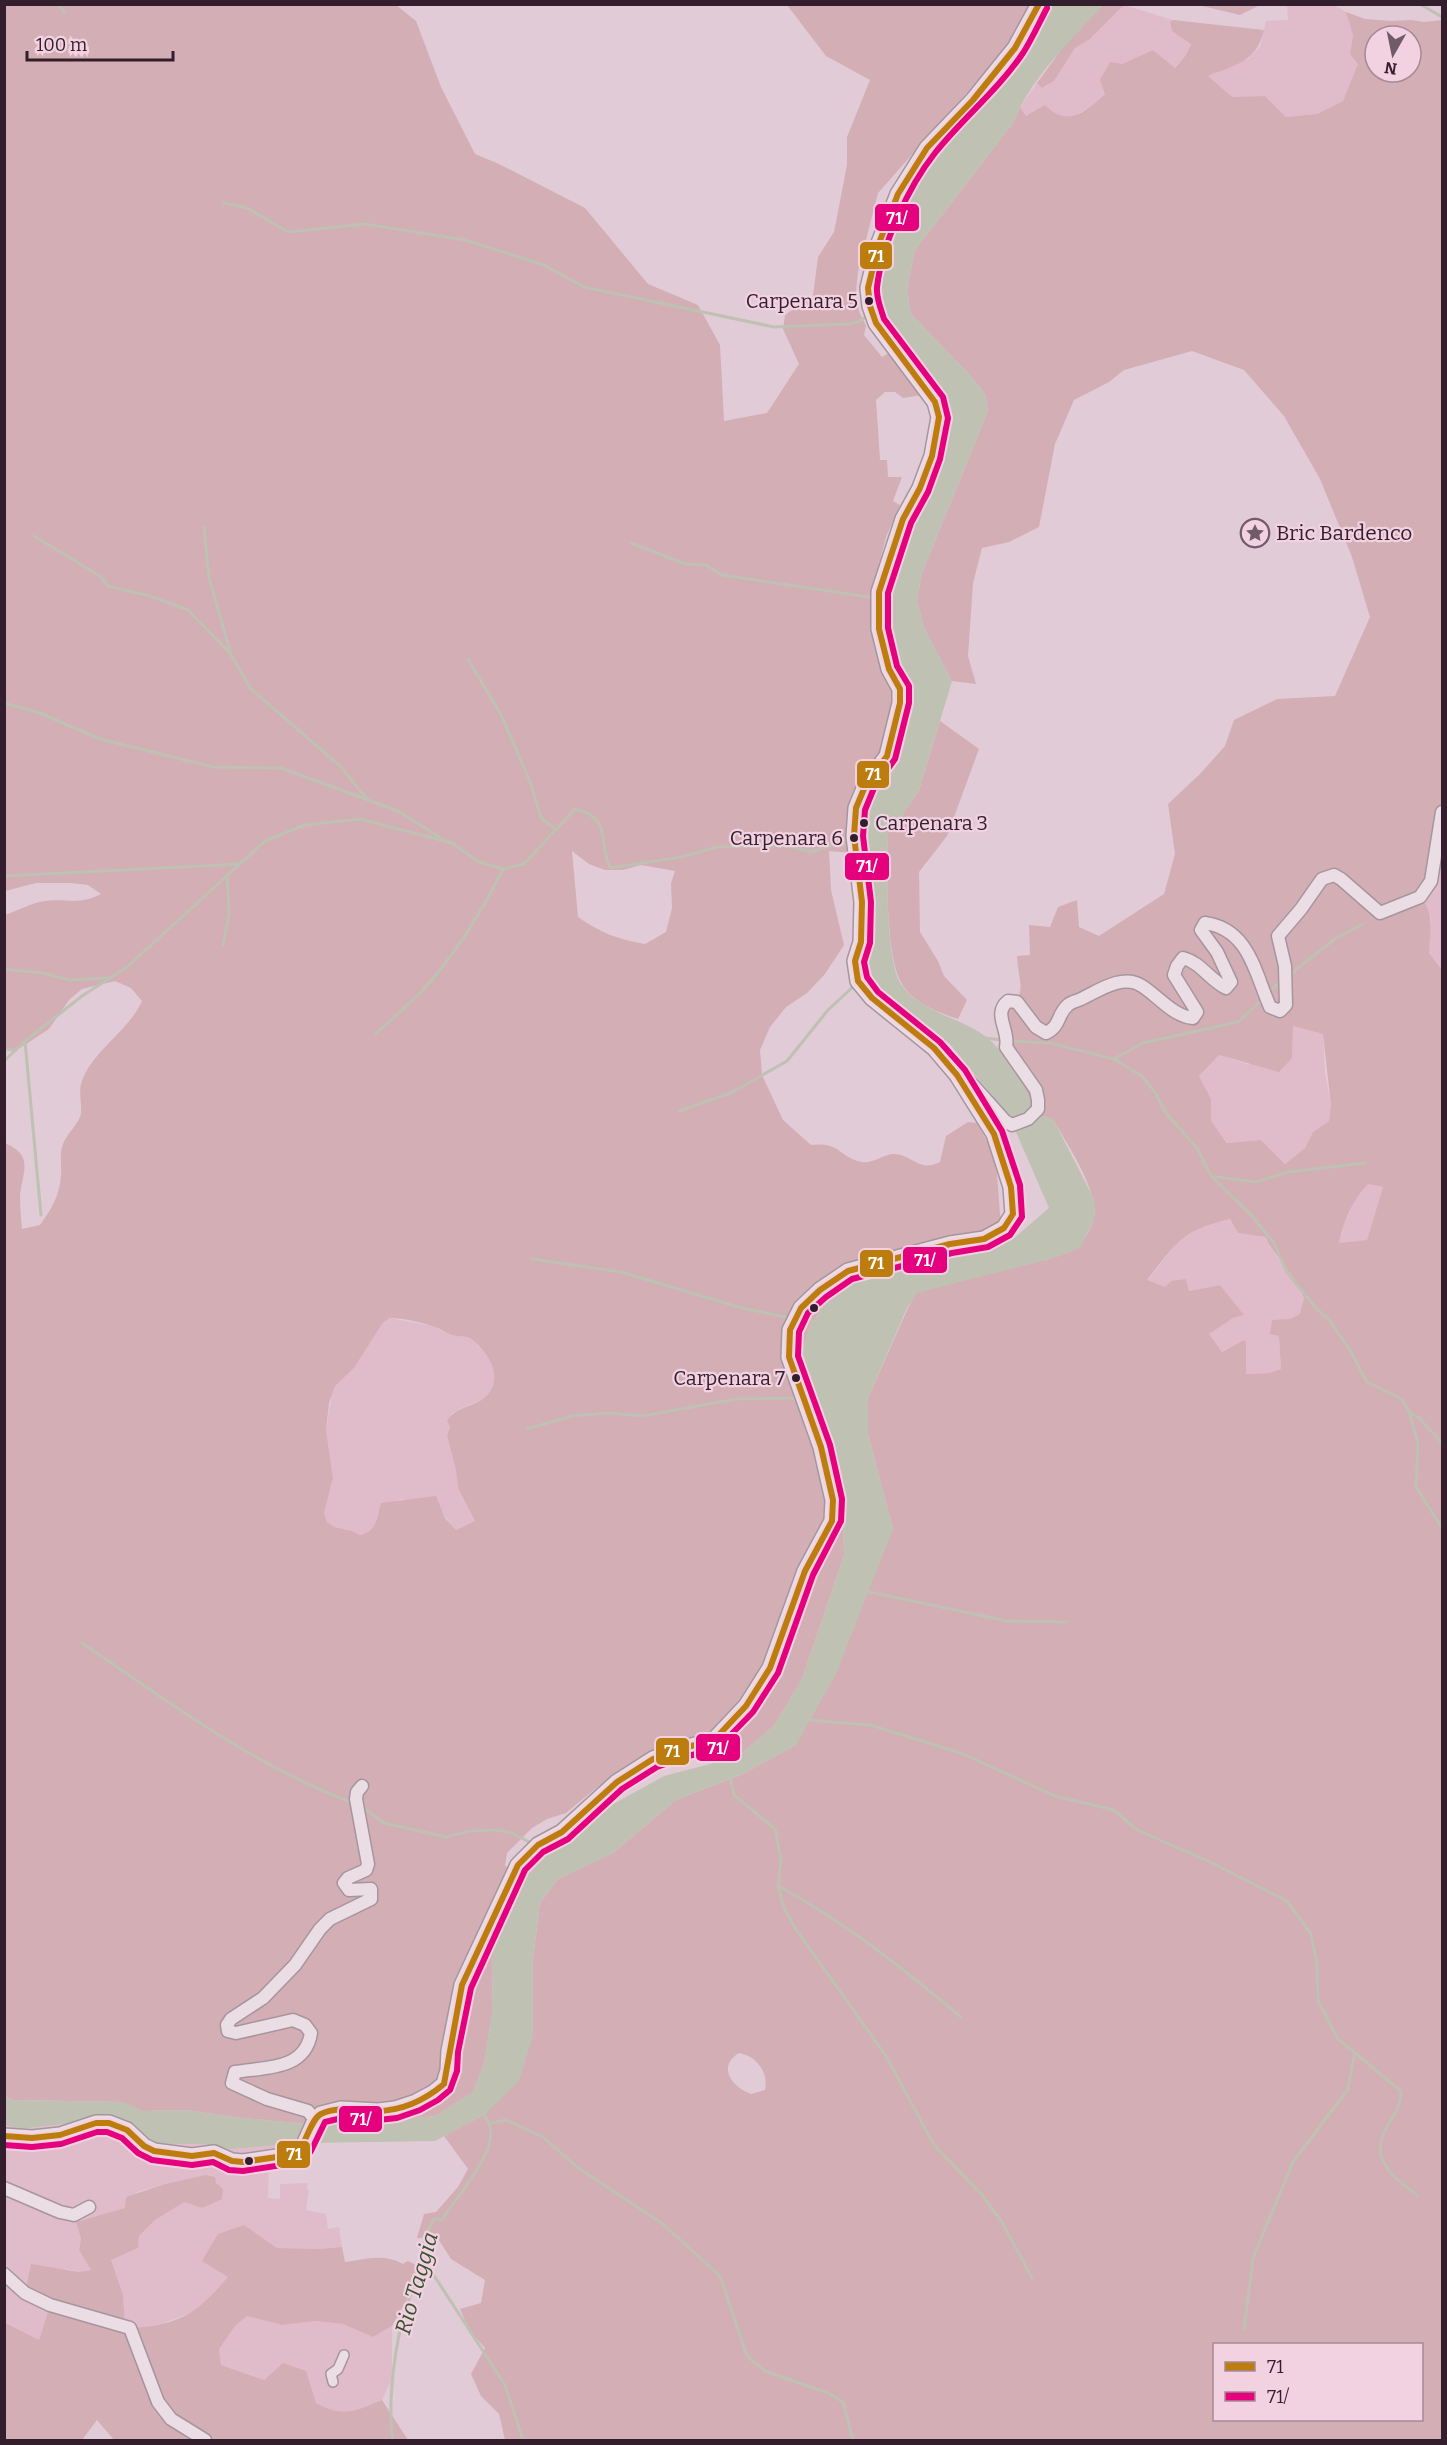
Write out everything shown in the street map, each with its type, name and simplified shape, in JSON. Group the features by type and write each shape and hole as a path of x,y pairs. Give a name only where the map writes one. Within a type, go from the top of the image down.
{"street":[{"path":"313,2117 341,2109 378,2111 395,2109 416,2102 444,2084 462,1985 518,1864 538,1845 562,1832 617,1782 653,1759 682,1748 713,1741 758,1690 770,1668 805,1570 832,1521 833,1500 820,1447 789,1358 790,1330 801,1308 820,1290 848,1271 950,1244 984,1239 1004,1228 1012,1214 1011,1187 994,1134 957,1075 934,1048 872,998 858,981 855,961 861,942 862,902 854,836 856,808 866,783 887,756 900,703 900,689 889,669 879,629 879,592 903,519 920,488 932,456 939,417 935,402 876,323 870,306 868,288 879,243 898,194 927,148 973,100 1015,48 1039,4"},
{"path":"934,1048 943,1051 1008,1124 1018,1124 1028,1119 1038,1109 1038,1100 1036,1090 1006,1047 1008,1039 1000,1014 1003,1005 1008,1001 1017,1002 1036,1027 1046,1034 1054,1030 1068,1004 1108,985 1127,981 1139,984 1185,1017 1193,1018 1197,1012 1174,975 1177,966 1184,958 1192,960 1226,988 1231,981 1217,952 1201,930 1205,923 1225,928 1248,951 1270,1007 1280,1011 1286,1005 1286,985 1285,966 1278,936 1322,879 1334,875 1341,879 1380,913 1420,897 1431,881 1443,812"},
{"path":"313,2117 308,2111 267,2099 232,2083 235,2072 280,2066 303,2052 309,2043 311,2033 305,2025 293,2020 236,2033 228,2031 227,2025 231,2019 263,1998 295,1965 320,1929 330,1919 371,1899 373,1893 371,1888 349,1890 344,1883 348,1878 366,1870 368,1864 356,1799 357,1792 362,1786"},
{"path":"4,2136 32,2138 51,2136 80,2130 96,2123 110,2123 127,2130 144,2146 154,2151 192,2156 214,2153 232,2161 243,2162 297,2154 303,2147 313,2117"},
{"path":"4,2188 60,2212 74,2215 89,2207"},
{"path":"4,2274 25,2294 50,2305 130,2328 158,2402 171,2419 205,2440"},
{"path":"333,2382 331,2374 338,2369 344,2355"}],"shaded area":[{"path":"1260,4 1240,15 1198,5"},
{"path":"4,5 396,5 416,21 441,87 475,154 585,208 648,284 698,305 720,345 724,421 767,413 799,364 783,329 785,315 813,296 818,257 834,232 847,165 847,137 870,80 826,56 787,5 1030,5 1013,36 989,68 878,193 858,271 856,292 859,311 866,326 864,335 882,357 889,353 922,395 903,398 895,392 885,392 876,400 880,460 887,460 888,477 902,477 893,501 900,505 886,537 873,587 872,613 893,692 890,717 880,756 867,773 854,853 829,851 831,890 844,945 825,974 807,993 786,1007 770,1027 760,1050 762,1075 783,1120 811,1145 828,1145 855,1160 870,1162 893,1154 921,1164 932,1165 940,1162 946,1136 968,1122 977,1123 990,1147 997,1174 1000,1215 1013,1239 858,1280 825,1304 811,1324 801,1355 843,1505 844,1555 802,1679 774,1726 737,1757 709,1735 648,1753 595,1789 566,1813 547,1819 532,1828 507,1853 505,1866 523,1872 493,1943 492,2014 484,2064 473,2092 435,2116 308,2124 187,2110 142,2111 123,2102 14,2100 5,2097 5,1143 20,1153 23,1159 24,1172 20,1196 22,1229 40,1225 57,1196 61,1175 61,1151 67,1136 80,1117 80,1088 87,1070 136,1012 142,1001 131,988 115,981 82,989 69,1000 49,1029 20,1048 5,1050 5,915 40,902 79,901 101,894 88,885 71,883 36,883 5,891","holes":["572,851 589,864 605,870 623,870 641,865 675,871 671,883 672,908 666,932 645,944 610,935 578,917","389,1318 418,1322 452,1335 469,1338 484,1352 492,1365 494,1379 489,1393 479,1401 456,1412 447,1421 450,1427 447,1435 458,1488 475,1521 456,1530 445,1518 436,1496 381,1503 373,1527 360,1535 334,1527 327,1522 324,1513 333,1478 326,1430 329,1403 335,1386 354,1368 382,1324"]},
{"path":"1043,5 1103,5 1041,75 1030,90 1013,123 915,250 907,289 911,314 969,374 985,394 988,411 922,573 917,600 924,628 952,681 919,790 902,816 889,822 887,857 889,931 896,972 901,984 918,1001 972,1028 992,1042 1008,1060 1039,1115 1053,1119 1095,1201 1094,1220 1080,1248 1053,1258 917,1293 907,1308 868,1398 868,1434 893,1529 836,1674 796,1745 743,1774 676,1800 613,1853 558,1879 540,1903 533,1959 533,2036 519,2081 484,2115 435,2141 308,2143 230,2149 201,2144 158,2144 118,2118 19,2129 5,2125 4,2097 14,2100 124,2102 142,2111 187,2110 308,2124 435,2116 473,2092 484,2064 492,2014 493,1943 523,1872 534,1860 573,1839 610,1806 664,1776 737,1757 774,1726 802,1679 844,1555 843,1505 823,1433 802,1376 801,1355 811,1324 825,1304 858,1280 1013,1239 1049,1208 1009,1116 949,1043 872,991 864,979 862,959 869,946 871,929 863,815 871,787 895,763 908,704 907,688 895,666 886,631 885,589 943,415 878,309 876,278 903,195 930,156 1014,64"},
{"path":"1103,5 1124,5 1090,39 1075,48 1054,81 1042,88 1037,83 1067,42"},
{"path":"1124,5 1173,20 1170,22 1172,31 1191,43 1186,55 1174,68 1153,50 1122,64 1105,94 1091,107 1069,118 1054,115 1026,116 1020,107 1037,83 1043,88 1054,81 1075,48 1090,39"},
{"path":"1287,5 1334,5 1346,12 1353,35 1350,54 1359,64 1343,101 1317,114 1286,117 1265,96 1232,97 1207,76 1248,59 1260,47 1266,21 1288,20"},
{"path":"1346,12 1365,19 1424,22 1442,20 1442,845 1420,897 1430,916 1429,953 1442,970 1442,2440 505,2440 499,2414 481,2396 471,2374 485,2348 469,2330 460,2309 481,2303 485,2280 451,2259 437,2237 417,2238 424,2214 436,2212 458,2187 468,2169 444,2136 484,2115 533,1959 540,1903 558,1879 613,1853 676,1800 743,1774 796,1745 893,1529 868,1434 868,1398 917,1292 1053,1258 1079,1248 1093,1222 1092,1194 1081,1168 1053,1119 1039,1115 1002,1050 1000,1014 1019,995 1017,956 1030,955 1029,925 1050,927 1058,907 1077,900 1079,927 1099,936 1164,894 1175,854 1168,804 1225,746 1234,720 1277,699 1335,696 1370,617 1352,557 1320,479 1284,416 1244,370 1192,351 1124,370 1109,382 1074,400 1055,444 1039,527 1009,542 982,548 973,583 968,656 976,684 952,681 924,628 917,600 922,573 988,411 985,394 969,374 911,314 907,289 915,250 1013,123 1020,107 1026,116 1045,105 1061,116 1076,115 1091,107 1105,94 1100,80 1110,62 1122,64 1153,50 1175,68 1186,55 1191,44 1172,31 1170,22 1173,20 1264,30 1256,49 1250,56 1236,65 1208,76 1232,97 1265,96 1286,117 1317,114 1343,101 1358,64 1350,54 1353,35","holes":["1293,1026 1323,1034 1331,1105 1329,1121 1313,1132 1305,1148 1285,1164 1261,1140 1227,1143 1211,1121 1211,1099 1199,1076 1219,1055 1279,1072 1292,1058","1368,1184 1383,1187 1367,1240 1339,1243 1353,1204","1230,1219 1238,1233 1266,1237 1298,1284 1304,1298 1300,1314 1290,1319 1272,1320 1270,1334 1279,1336 1281,1369 1269,1373 1246,1374 1246,1341 1222,1352 1209,1334 1233,1318 1244,1315 1220,1285 1189,1291 1186,1279 1171,1281 1165,1287 1147,1280 1173,1247 1190,1233","739,2053 756,2061 760,2066 765,2077 765,2090 751,2094 733,2082 728,2071 729,2064"]},
{"path":"940,721 979,749 947,836 919,872 920,932 938,961 944,976 967,1000 958,1019 918,1001 906,989 896,969 889,928 887,857 889,822 902,816 919,790"},
{"path":"1442,845 1442,970 1429,953 1431,918 1420,897"},
{"path":"1293,1026 1323,1034 1325,1072 1331,1105 1329,1121 1313,1132 1305,1148 1285,1164 1261,1140 1228,1143 1210,1121 1211,1099 1199,1076 1219,1055 1247,1064 1292,1058"},
{"path":"1368,1184 1383,1187 1367,1240 1339,1243 1344,1224 1358,1194"},
{"path":"1230,1219 1238,1233 1266,1237 1268,1244 1298,1284 1304,1298 1301,1314 1290,1319 1279,1336 1281,1369 1269,1373 1246,1374 1246,1341 1221,1352 1208,1334 1233,1318 1244,1315 1220,1285 1189,1291 1147,1281 1177,1242 1204,1225"},
{"path":"389,1318 433,1326 449,1334 473,1340 490,1359 496,1376 484,1399 451,1414 447,1435 458,1488 475,1521 456,1530 440,1510 401,1499 394,1503 381,1503 374,1528 360,1535 334,1527 327,1522 324,1513 333,1478 326,1430 332,1394 335,1386 354,1368 382,1324"},
{"path":"118,2118 158,2144 201,2144 230,2149 308,2143 304,2160 269,2162 268,2198 280,2199 280,2184 308,2183 306,2210 326,2214 328,2229 339,2227 342,2247 277,2248 244,2225 228,2277 212,2296 191,2313 155,2326 130,2328 125,2324 123,2295 111,2260 138,2248 139,2236 155,2220 184,2201 202,2208 205,2175 137,2192 125,2208 76,2222 81,2239 79,2250 91,2270 79,2272 66,2269 50,2305 39,2340 5,2322 5,2125 19,2129"},
{"path":"205,2175 215,2177 216,2183 223,2189 222,2199 202,2208 184,2202 155,2220 139,2236 138,2248 111,2260 123,2295 125,2324 140,2327 159,2325 187,2315 203,2303 228,2277 202,2261 218,2234 244,2225 277,2248 342,2247 345,2262 375,2258 389,2259 403,2264 408,2261 418,2266 407,2299 392,2326 373,2337 343,2324 316,2321 282,2325 247,2316 235,2326 219,2349 221,2365 264,2380 283,2363 306,2371 316,2403 326,2408 342,2412 357,2410 382,2400 408,2440 114,2440 97,2420 82,2440 5,2440 4,2322 39,2340 50,2305 25,2293 31,2264 79,2272 91,2270 79,2250 81,2239 76,2222 125,2208 126,2197 165,2184"},
{"path":"247,2316 282,2325 316,2321 343,2324 373,2337 392,2326 392,2378 382,2400 353,2413 325,2409 316,2403 283,2364 264,2380 221,2365 219,2348 235,2326"}],"waterway":[{"path":"58,4 65,13"},
{"path":"1420,4 1442,17"},
{"path":"224,203 247,208 288,232 365,224 465,240 544,265 584,287 774,327 849,324 858,322 867,316"},
{"path":"204,527 209,578 230,651"},
{"path":"34,536 100,576 108,586 150,596 188,610 230,653 250,688 340,766 367,799"},
{"path":"631,543 686,564 706,565 722,575 875,598"},
{"path":"468,659 501,715 530,781 541,818 555,829"},
{"path":"4,703 40,713 100,739 213,767 281,768 398,811 444,840"},
{"path":"4,1061 25,1041 82,996 127,967 265,841 305,825 360,819 452,843 479,862 503,869 524,864 575,809 595,818 600,825 610,868 681,857 717,847 788,846 811,852 833,845 851,844"},
{"path":"4,876 239,864"},
{"path":"376,1034 420,993 444,965 486,902 503,869"},
{"path":"223,945 229,914 227,875"},
{"path":"1289,975 1336,938 1363,924"},
{"path":"4,969 43,973 69,980 109,978"},
{"path":"1268,993 1281,981"},
{"path":"679,1111 731,1093 787,1061 828,1010 856,984"},
{"path":"1114,1059 1143,1043 1238,1022 1264,998"},
{"path":"984,1038 1002,1040"},
{"path":"25,1041 41,1215"},
{"path":"1011,1041 1050,1043 1114,1059 1142,1076 1155,1092 1165,1112 1197,1148 1211,1176 1251,1215 1274,1243 1287,1272 1316,1308 1330,1321 1348,1347 1367,1382 1402,1399 1409,1412 1418,1443 1416,1487 1442,1528"},
{"path":"4,1049 16,1050"},
{"path":"1211,1176 1256,1182 1288,1172 1365,1163"},
{"path":"532,1259 621,1272 742,1308 790,1318"},
{"path":"802,1320 817,1321"},
{"path":"527,1429 572,1416 608,1413 643,1416 736,1399 798,1398"},
{"path":"1409,1412 1418,1417 1442,1443"},
{"path":"865,1591 1007,1621 1067,1622"},
{"path":"82,1643 180,1710 247,1752 281,1771 353,1803"},
{"path":"808,1720 870,1725 961,1753 1055,1796 1114,1810 1137,1830 1208,1861 1287,1901 1311,1934 1317,1964 1318,2001 1338,2039 1401,2091 1398,2109 1382,2137 1380,2148 1382,2158 1392,2174 1418,2196"},
{"path":"730,1776 734,1795 775,1829 781,1860 778,1886 784,1908 795,1928 886,2056 934,2145 982,2195 1002,2222 1032,2278"},
{"path":"362,1807 384,1823 446,1837 470,1831 496,1830 512,1833 531,1843"},
{"path":"778,1886 851,1931 961,2017"},
{"path":"1244,2329 1253,2258 1293,2162 1348,2089 1354,2056"},
{"name":"Rio Taggia","path":"393,2440 392,2389 403,2317 416,2283 425,2240 434,2219 442,2220 486,2154 490,2140 490,2126 484,2115"},
{"path":"491,2123 506,2120 543,2137 577,2167 663,2224 720,2276 747,2356 765,2371 828,2393 843,2402 853,2440"},
{"path":"422,2257 505,2385 523,2440"}],"transit line":[{"name":"71","path":"4,2136 32,2138 60,2135 96,2123 109,2123 127,2130 144,2146 154,2151 192,2156 214,2153 232,2161 243,2162 297,2154 314,2121 321,2114 341,2110 376,2111 403,2107 421,2100 444,2084 462,1985 518,1865 538,1845 562,1832 617,1782 653,1759 682,1748 713,1741 746,1706 770,1668 805,1571 832,1521 833,1500 821,1447 789,1357 790,1330 801,1308 820,1290 848,1271 950,1244 984,1239 1004,1228 1013,1214 1011,1187 994,1134 957,1075 934,1048 872,998 858,981 855,961 861,942 862,902 854,836 856,808 866,784 887,756 900,703 900,689 889,669 879,629 879,592 903,519 920,488 932,456 939,417 935,402 876,323 870,306 868,288 879,243 898,194 927,148 973,100 1015,48 1039,4"},
{"name":"71/","path":"4,2145 32,2147 61,2144 97,2132 107,2132 122,2138 138,2153 152,2160 192,2165 213,2162 229,2170 243,2171 302,2162 311,2151 325,2122 342,2118 378,2120 397,2118 420,2110 450,2090 457,2071 458,2052 471,1988 525,1870 543,1852 568,1839 622,1789 657,1767 718,1748 753,1712 778,1673 813,1575 841,1521 842,1499 830,1445 798,1356 799,1332 808,1313 852,1279 952,1253 988,1247 1010,1235 1022,1217 1020,1185 1002,1131 965,1070 940,1042 878,992 867,977 864,962 870,943 871,902 863,836 865,810 874,788 895,759 909,703 909,686 897,666 888,628 888,593 911,523 928,492 940,459 948,418 943,397 884,319 877,291 880,270 890,235 915,182 946,140 1013,67 1047,8"}],"place":[{"name":"Carpenara 5","path":"869,301"},
{"name":"Bric Bardenco","path":"1255,533"},
{"name":"Carpenara 3","path":"864,823"},
{"name":"Carpenara 6","path":"854,838"},
{"name":"Carpenara 7","path":"796,1378"}]}
